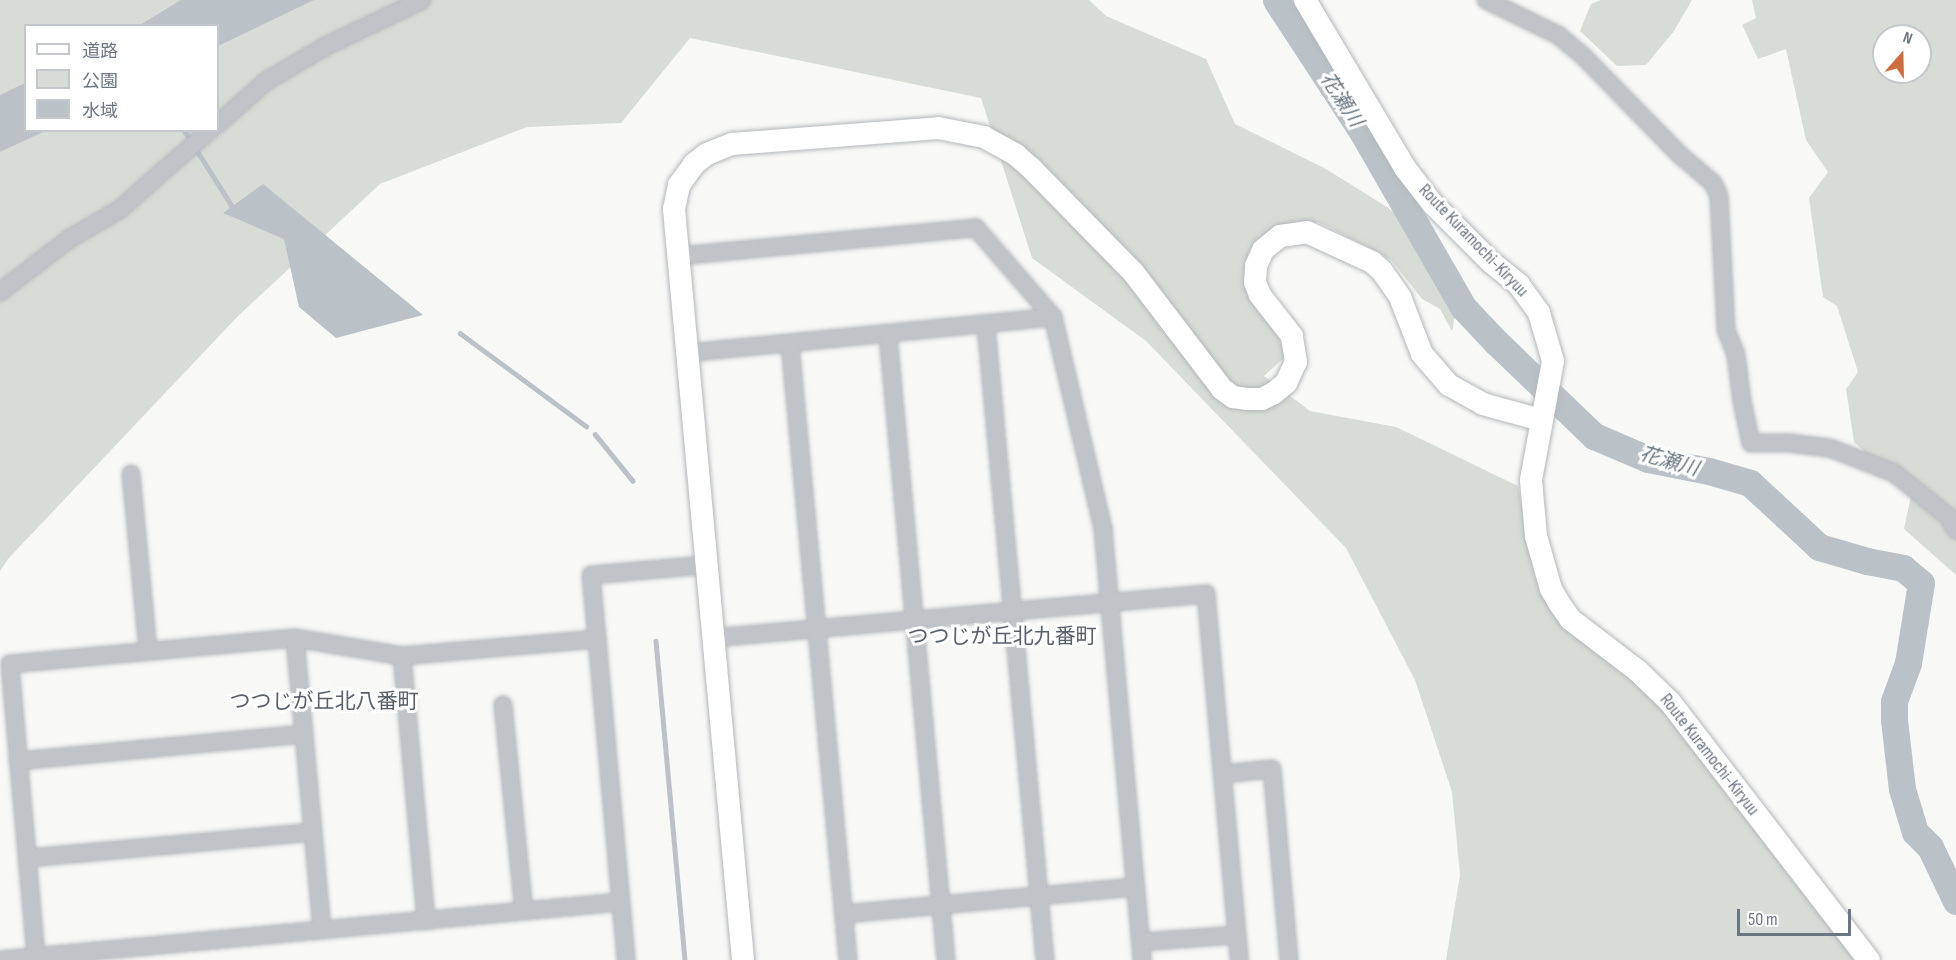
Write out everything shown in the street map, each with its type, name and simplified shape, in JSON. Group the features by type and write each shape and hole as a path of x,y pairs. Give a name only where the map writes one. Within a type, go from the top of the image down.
{"street":[{"path":"219,123 265,82 326,46 422,0"},
{"name":"Route Kuramochi-Kiryuu","path":"1305,0 1405,168 1432,203 1491,262 1519,285 1530,299 1545,327 1553,361 1531,480 1536,536 1551,589 1559,603 1570,619 1638,671 1670,702 1869,960"},
{"path":"1486,0 1558,35 1584,57 1680,155 1713,183 1719,196 1726,330 1736,355 1742,401 1751,443 1789,443 1830,448 1894,473 1949,517 1956,530"},
{"path":"743,960 685,353 674,208 679,185 694,164 717,148 732,144 953,129 999,144 1032,169 1133,272 1218,384 1233,397 1262,399 1274,393 1292,374 1296,362 1295,344 1260,295 1255,282 1256,266 1263,250 1280,236 1307,232 1372,262 1382,270 1401,297 1422,354 1449,385 1483,404 1541,420"},
{"path":"0,292 69,239 119,210 206,135"},
{"path":"678,256 976,228 1053,317 1103,529 1142,960"},
{"path":"685,353 888,335 1053,317"},
{"path":"986,325 1044,960"},
{"path":"888,335 946,960"},
{"path":"790,344 848,960"},
{"path":"131,474 148,651"},
{"path":"626,960 591,575 706,565"},
{"path":"712,638 1206,594 1239,960"},
{"path":"36,956 10,664 295,638 402,657 597,639"},
{"path":"295,638 322,930"},
{"path":"402,657 426,921"},
{"path":"503,705 524,910"},
{"path":"18,761 304,734"},
{"path":"1223,774 1272,769 1289,960"},
{"path":"28,858 312,832"},
{"path":"843,914 1135,887"},
{"path":"0,960 620,902"},
{"path":"1141,942 1237,935"}],"green space":[{"path":"0,0 1089,0 1106,16 1206,59 1235,124 1326,169 1387,207 1409,224 1424,245 1457,306 1452,331 1440,309 1422,299 1392,261 1318,222 1283,224 1269,230 1254,243 1245,262 1245,286 1255,307 1280,339 1285,357 1264,376 1310,411 1396,427 1518,486 1535,577 1569,625 1667,706 1857,960 1446,960 1460,875 1452,792 1415,680 1346,548 1146,341 1032,258 981,98 690,38 621,123 527,127 380,184 238,316 8,559 0,571"},
{"path":"1601,0 1692,0 1674,31 1646,65 1617,66 1580,31 1591,4"},
{"path":"1752,0 1956,0 1956,575 1904,529 1911,495 1854,442 1846,389 1858,372 1837,306 1823,297 1809,198 1828,172 1806,140 1786,49 1758,59 1742,25 1756,18"}],"water":[{"path":"181,0 314,0 219,46 219,24 142,24"},
{"path":"24,83 24,132 43,132 0,152 0,95"},
{"path":"263,184 423,315 336,338 299,307 284,239 223,213"}],"waterway":[{"name":"花瀬川","path":"1276,0 1363,133 1463,307 1594,436 1648,459 1709,471 1750,483 1819,547 1867,561 1903,568 1921,583 1908,663 1894,701 1894,720 1902,789 1915,832 1930,847 1956,901"},
{"path":"185,132 232,206"},
{"path":"460,333 586,426"},
{"path":"595,434 633,481"},
{"path":"656,641 685,960"}],"district":[{"name":"つつじが丘北九番町","path":"1002,637"},
{"name":"つつじが丘北八番町","path":"324,702"}]}
